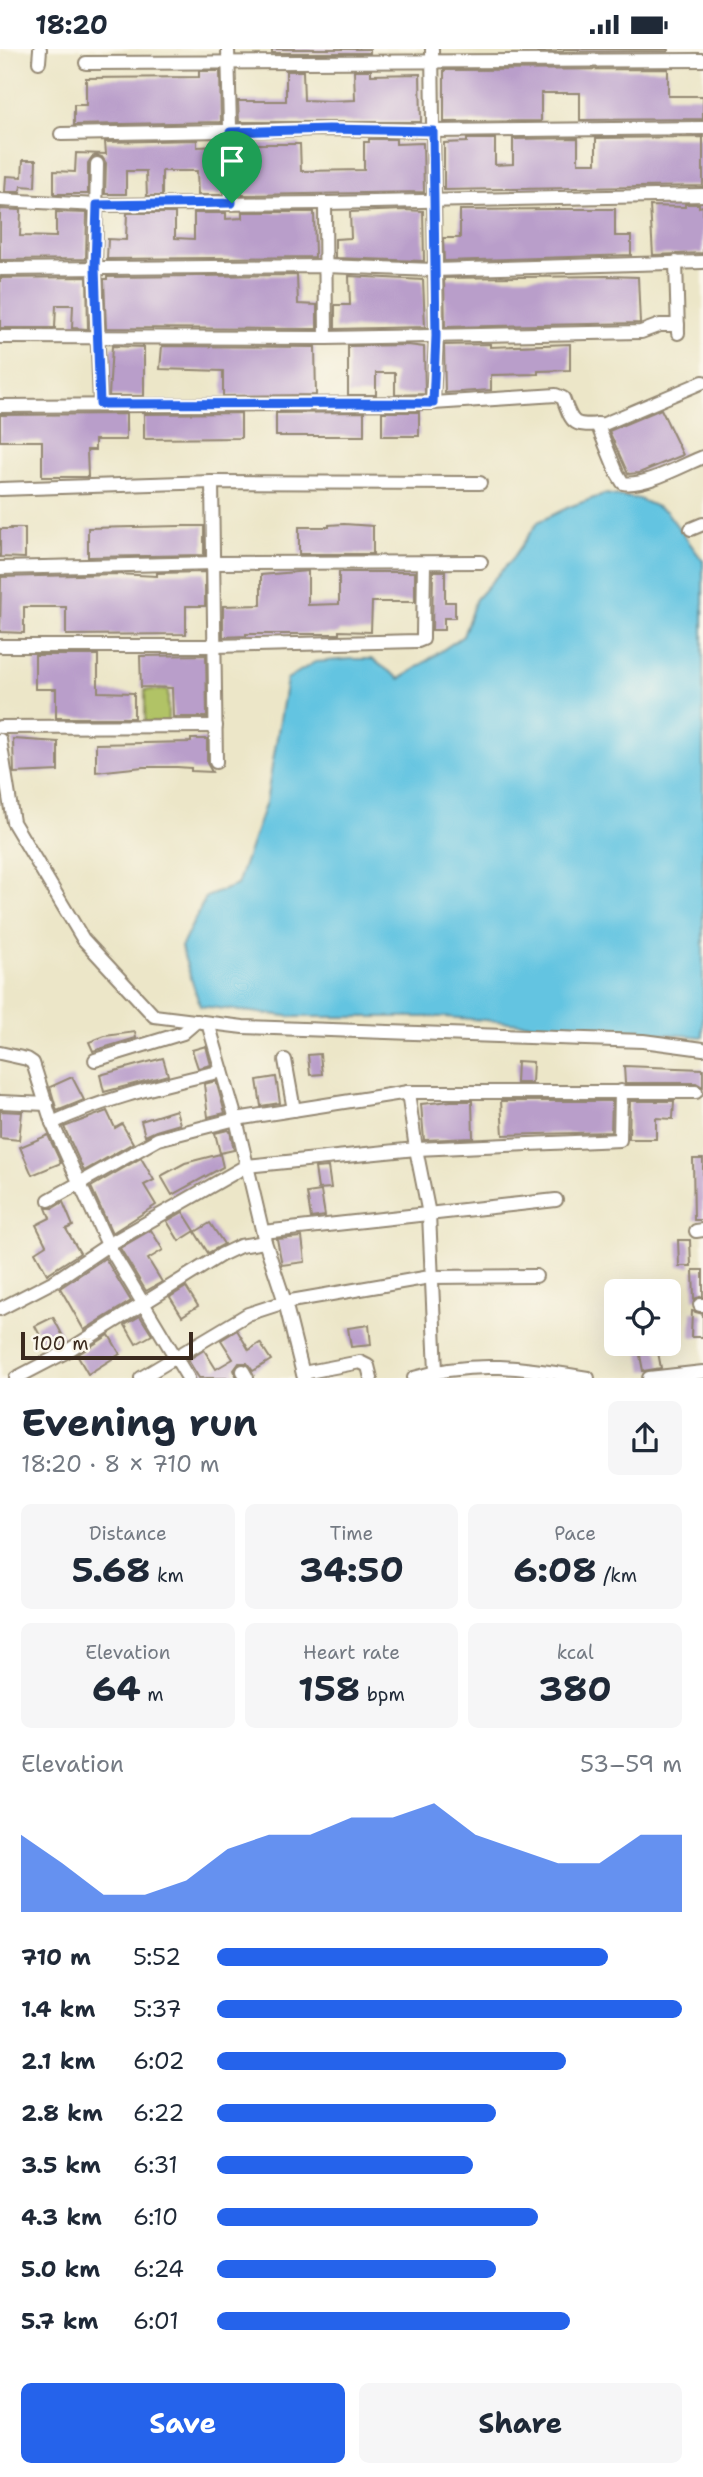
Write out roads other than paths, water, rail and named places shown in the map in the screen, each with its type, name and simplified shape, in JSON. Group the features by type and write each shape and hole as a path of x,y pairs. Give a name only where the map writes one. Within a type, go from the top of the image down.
{"street":[{"path":"228,55 232,203"},
{"path":"86,63 228,55 432,55 703,60"},
{"path":"432,55 436,336 433,403"},
{"path":"61,134 328,129 433,131 703,128"},
{"path":"97,164 95,268 100,404"},
{"path":"0,199 97,205 703,195"},
{"path":"325,203 326,338"},
{"path":"0,337 97,335 326,338 641,332 660,325 678,329 676,262"},
{"path":"0,269 434,269 703,262"},
{"path":"0,406 433,403 556,395 563,398 567,412 583,425 604,424 703,382"},
{"path":"597,424 623,483 630,485 646,480 703,457"},
{"path":"212,482 216,762"},
{"path":"0,489 212,482 480,483"},
{"path":"0,568 215,563 481,562"},
{"path":"0,646 215,646 421,641 424,563"},
{"path":"0,727 216,726"},
{"path":"0,740 6,821 83,939 155,1016 243,1027 643,1041 703,1049"},
{"path":"95,1060 183,1033 202,1022"},
{"path":"202,1022 222,1071 236,1119 264,1237 285,1302 303,1376 360,1362 368,1366 371,1378"},
{"path":"0,1053 33,1063 52,1123 108,1245 188,1378"},
{"path":"285,1061 294,1110"},
{"path":"52,1123 117,1097 222,1071"},
{"path":"0,1309 56,1280 108,1245 246,1166 416,1149 620,1140 621,1091"},
{"path":"408,1092 429,1214 436,1371"},
{"path":"48,1200 158,1139 236,1119 408,1092 696,1092"},
{"path":"0,1102 47,1104"},
{"path":"16,1378 64,1353 221,1255 264,1237 556,1200"},
{"path":"141,1378 248,1314 285,1302 430,1277 536,1276"},
{"path":"414,1378 436,1371 470,1366 501,1372 587,1378"},
{"path":"649,1378 703,1372"}],"water":[{"path":"605,494 639,499 666,511 703,561 703,1037 444,1017 294,1017 200,1006 181,947 206,897 237,885 266,802 287,679 315,662 372,659 400,679 463,636 476,599 513,558 538,522"}]}
